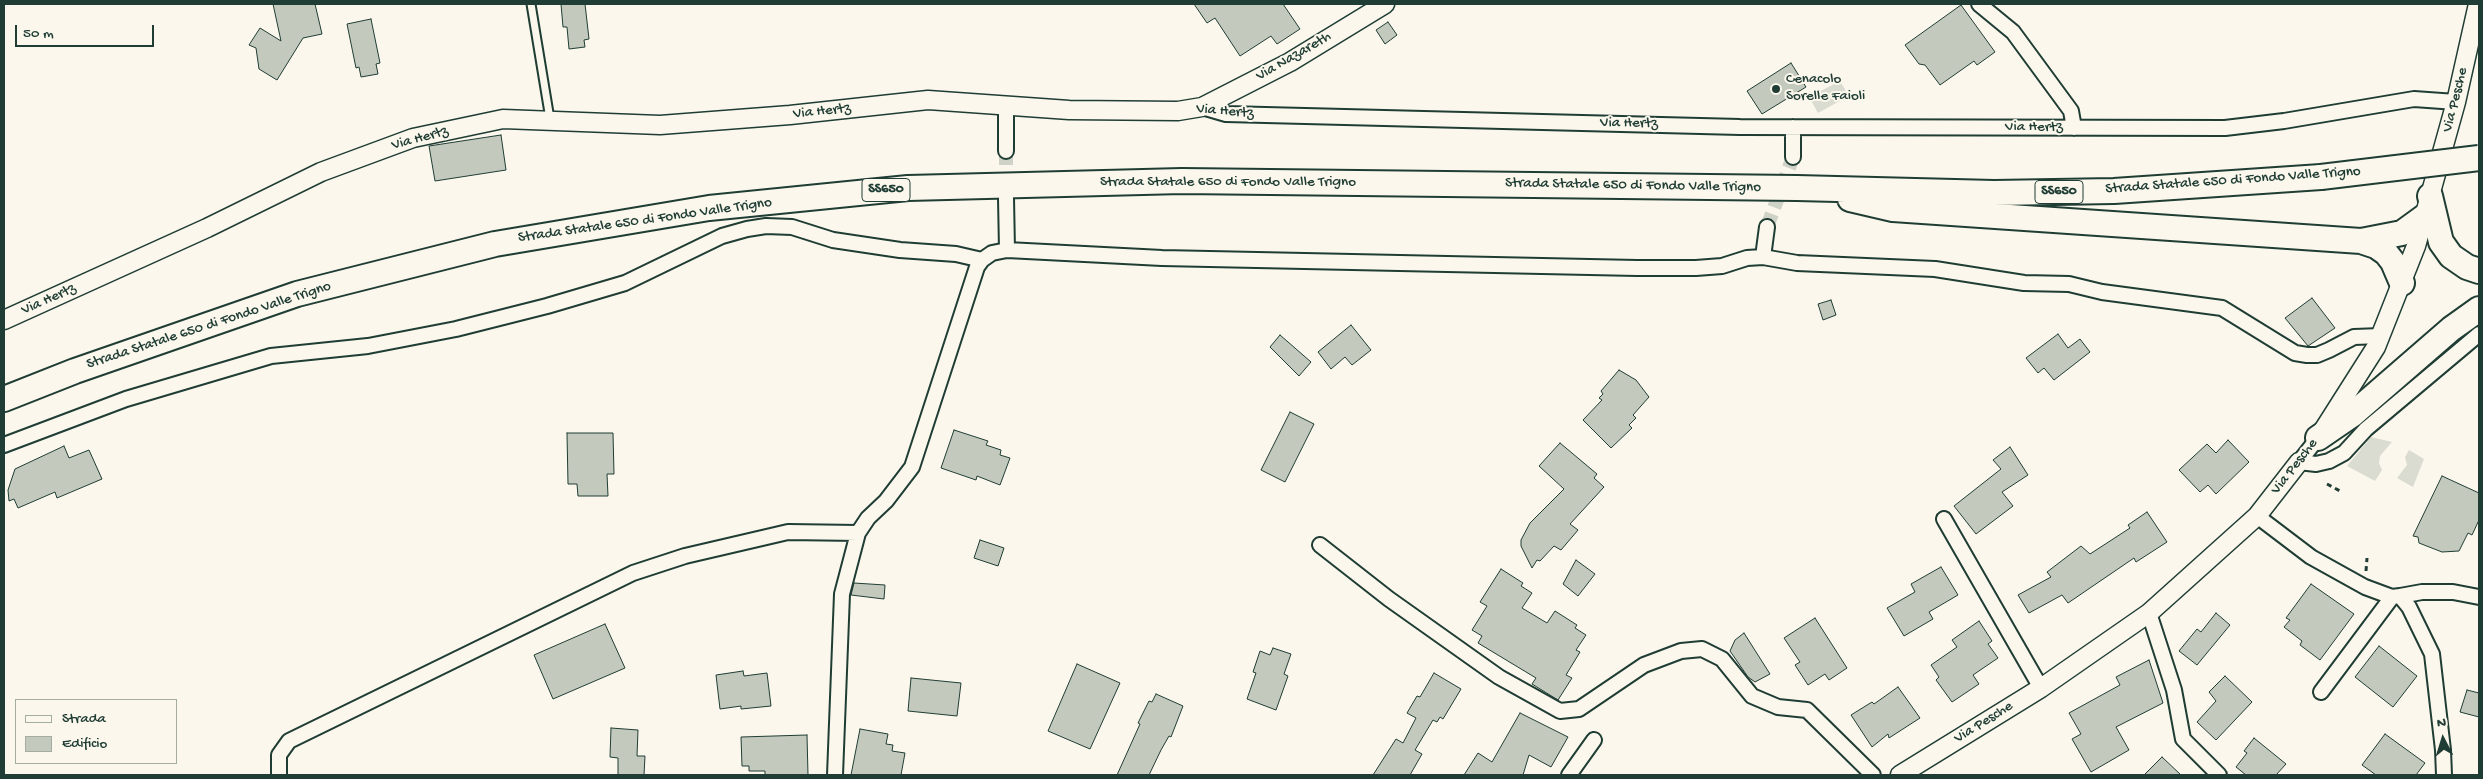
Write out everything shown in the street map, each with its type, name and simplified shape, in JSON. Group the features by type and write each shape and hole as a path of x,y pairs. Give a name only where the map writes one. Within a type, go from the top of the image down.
{"highway":[{"name":"Strada Statale 650 di Fondo Valle Trigno","path":"4,399 75,371 297,294 495,244 709,208 908,188 1182,181 1797,188 1994,193 2104,191 2321,177 2479,158"},
{"path":"1797,188 1893,209 2361,241 2386,238 2402,233 2427,206 2441,242 2451,256 2467,267 2479,271"},
{"path":"2361,241 2376,246 2386,253 2393,262 2402,283"},
{"path":"2318,438 2353,414 2451,329 2479,309"}],"street":[{"name":"Via Nazareth","path":"1202,107 1290,62 1386,4"},
{"path":"1979,4 2013,32 2071,111 2074,128"},
{"name":"Via Pesche","path":"1900,775 2041,688 2149,612 2257,516 2318,438 2376,347 2402,283 2427,206 2456,102 2478,4"},
{"name":"Via Hertz","path":"4,320 207,228 321,172 413,138 503,119 550,119 660,125 790,115 928,100 1006,107 1178,111 1202,107 1226,114 1793,127 2225,128 2284,121 2414,99 2456,102"},
{"path":"1006,107 1006,151"},
{"path":"1793,127 1793,157"},
{"path":"1006,198 1008,250"},
{"path":"4,445 126,399 271,356 368,346 456,329 547,306 625,283 722,236 747,229 766,226 792,227 833,240 900,250 956,254 982,260"},
{"path":"1764,257 1767,228"},
{"path":"835,775 842,594 858,533 868,518 886,501 912,468 977,267 982,260 992,253 1008,250 1162,258 1637,268 1722,266 1747,258 1764,257 1798,263 1935,270 2024,283 2070,284 2102,292 2222,308 2295,353 2307,355 2317,355 2354,337 2381,336"},
{"path":"2299,462 2316,464 2328,461 2344,453 2366,429 2479,334"},
{"path":"2257,516 2311,557 2365,587 2396,597 2409,607 2432,654 2444,775"},
{"path":"1944,519 2041,688"},
{"path":"279,775 279,755 289,741 633,573 685,556 788,532 858,533"},
{"path":"1320,544 1389,599 1499,677 1560,711 1579,709 1644,665 1681,651 1702,649 1722,659 1752,696 1778,707 1807,710 1873,775"},
{"path":"2321,692 2396,597 2422,592 2453,592 2479,597"},
{"path":"2149,612 2174,690 2183,739 2219,775"},
{"path":"1570,775 1594,740"}],"lane":[{"path":"531,4 550,119"}],"path":[{"path":"2327,484 2342,492"}],"shaded area":[{"path":"1840,81 1849,96 1818,113 1809,97"},
{"path":"2371,437 2392,442 2380,456 2379,463 2382,470 2375,481 2347,466"},
{"path":"2409,450 2424,459 2413,487 2397,478 2407,465 2405,457"}],"building":[{"path":"273,4 315,4 322,34 303,38 277,80 259,69 256,48 249,45 260,28 281,41"},
{"path":"561,4 585,4 589,39 584,40 585,47 569,49 567,27 563,27"},
{"path":"1194,4 1283,4 1300,29 1277,44 1271,36 1240,56 1215,18 1207,23"},
{"path":"1961,5 1995,52 1977,65 1974,61 1940,85 1925,65 1919,64 1905,45"},
{"path":"371,19 380,63 376,64 378,74 361,77 359,67 356,68 347,24"},
{"path":"1388,22 1397,35 1385,44 1376,30"},
{"name":"Cenacolo Sorelle Faioli","path":"1791,63 1806,87 1762,114 1747,91"},
{"path":"501,135 506,170 435,181 429,146"},
{"path":"2312,298 2335,328 2308,346 2285,318"},
{"path":"1831,300 1836,315 1823,320 1818,304"},
{"path":"1351,325 1371,350 1352,365 1345,357 1331,369 1318,352"},
{"path":"2058,334 2068,348 2080,339 2090,352 2054,380 2044,368 2038,373 2026,358"},
{"path":"1280,335 1311,362 1299,376 1270,347"},
{"path":"1619,370 1636,380 1649,397 1633,415 1636,418 1629,425 1632,428 1611,448 1583,420 1602,400 1599,398 1603,394 1601,391"},
{"path":"1290,412 1314,424 1285,482 1261,470"},
{"path":"954,430 988,441 986,445 1001,450 1000,455 1010,458 1000,485 977,476 976,480 941,468"},
{"path":"567,433 613,433 614,474 607,474 608,496 578,496 577,484 568,484"},
{"path":"2228,440 2249,462 2216,494 2208,485 2200,492 2179,470 2207,444 2216,453"},
{"path":"1560,443 1597,474 1594,478 1604,487 1570,524 1578,530 1561,550 1554,546 1540,561 1537,560 1532,568 1521,546 1521,540 1530,523 1564,489 1539,466"},
{"path":"64,446 69,458 89,450 102,479 57,498 55,492 18,508 14,499 9,501 8,490 15,469"},
{"path":"2010,447 2028,475 2002,492 2013,506 1976,534 1954,506 2001,469 1993,460"},
{"path":"2442,476 2479,493 2479,520 2472,535 2468,533 2459,551 2442,552 2419,543 2418,537 2413,536"},
{"path":"2147,512 2167,542 2136,562 2134,558 2068,603 2062,595 2029,613 2018,595 2051,577 2047,572 2081,546 2090,554 2130,528 2128,525"},
{"path":"980,540 1004,548 998,566 974,558"},
{"path":"1576,560 1595,574 1578,596 1563,584"},
{"path":"1941,567 1958,595 1929,612 1933,619 1904,636 1887,608 1915,592 1911,584"},
{"path":"1501,569 1523,583 1521,586 1532,593 1522,608 1547,623 1555,611 1577,625 1575,628 1586,635 1576,650 1580,652 1566,675 1572,678 1558,700 1532,684 1536,678 1478,643 1482,636 1472,630 1487,606 1480,602"},
{"path":"854,583 885,585 884,599 851,595"},
{"path":"2311,584 2354,614 2320,660 2300,645 2302,641 2284,627 2290,620 2286,618"},
{"path":"2216,613 2230,625 2197,665 2179,651 2197,629 2201,632"},
{"path":"1815,618 1847,668 1829,680 1825,674 1808,685 1795,665 1800,662 1784,638"},
{"path":"1979,621 1992,641 1988,644 1998,658 1973,675 1979,684 1952,702 1936,680 1939,677 1931,665 1957,647 1952,640"},
{"path":"605,624 625,668 553,699 534,655"},
{"path":"1744,633 1770,674 1755,682 1748,677 1730,651 1735,640"},
{"path":"2379,646 2417,676 2393,707 2355,677"},
{"path":"1273,648 1291,654 1284,674 1288,676 1276,710 1247,699 1256,673 1253,672 1260,651 1270,655"},
{"path":"2149,660 2163,703 2116,727 2129,750 2091,772 2072,739 2081,734 2069,713 2120,685 2116,677"},
{"path":"1077,664 1120,683 1090,749 1048,731"},
{"path":"743,671 744,676 767,673 771,706 741,709 741,706 720,709 716,675"},
{"path":"1434,673 1461,689 1443,719 1440,717 1437,722 1433,720 1415,750 1422,754 1410,775 1373,775 1396,739 1403,743 1416,718 1407,713 1417,696 1420,697"},
{"path":"2225,676 2252,702 2216,740 2197,722 2216,701 2209,692"},
{"path":"911,678 961,683 957,716 908,711"},
{"path":"1898,687 1920,718 1889,738 1888,734 1872,747 1851,715 1872,702 1874,704"},
{"path":"2467,690 2479,693 2479,717 2460,712"},
{"path":"1156,694 1183,706 1171,737 1169,736 1149,775 1117,775 1140,724 1138,723 1149,701 1152,702"},
{"path":"1520,713 1568,737 1551,767 1529,755 1523,775 1464,775 1478,753 1492,762"},
{"path":"611,728 638,730 637,756 645,756 644,775 618,775 618,758 610,757"},
{"path":"860,729 888,734 886,744 893,745 892,751 905,753 901,775 851,775"},
{"path":"2385,734 2425,763 2416,775 2376,775 2362,765"},
{"path":"807,735 808,775 765,775 765,771 749,771 749,766 742,766 741,737"},
{"path":"2254,738 2286,764 2276,775 2246,775 2236,767 2247,753 2244,751"},
{"path":"2162,757 2181,775 2144,775"}],"tunnel":[{"path":"1006,151 1006,192"},
{"path":"1767,227 1793,157"}],"place":[{"name":"Cenacolo Sorelle Faioli","path":"1776,89"}]}
